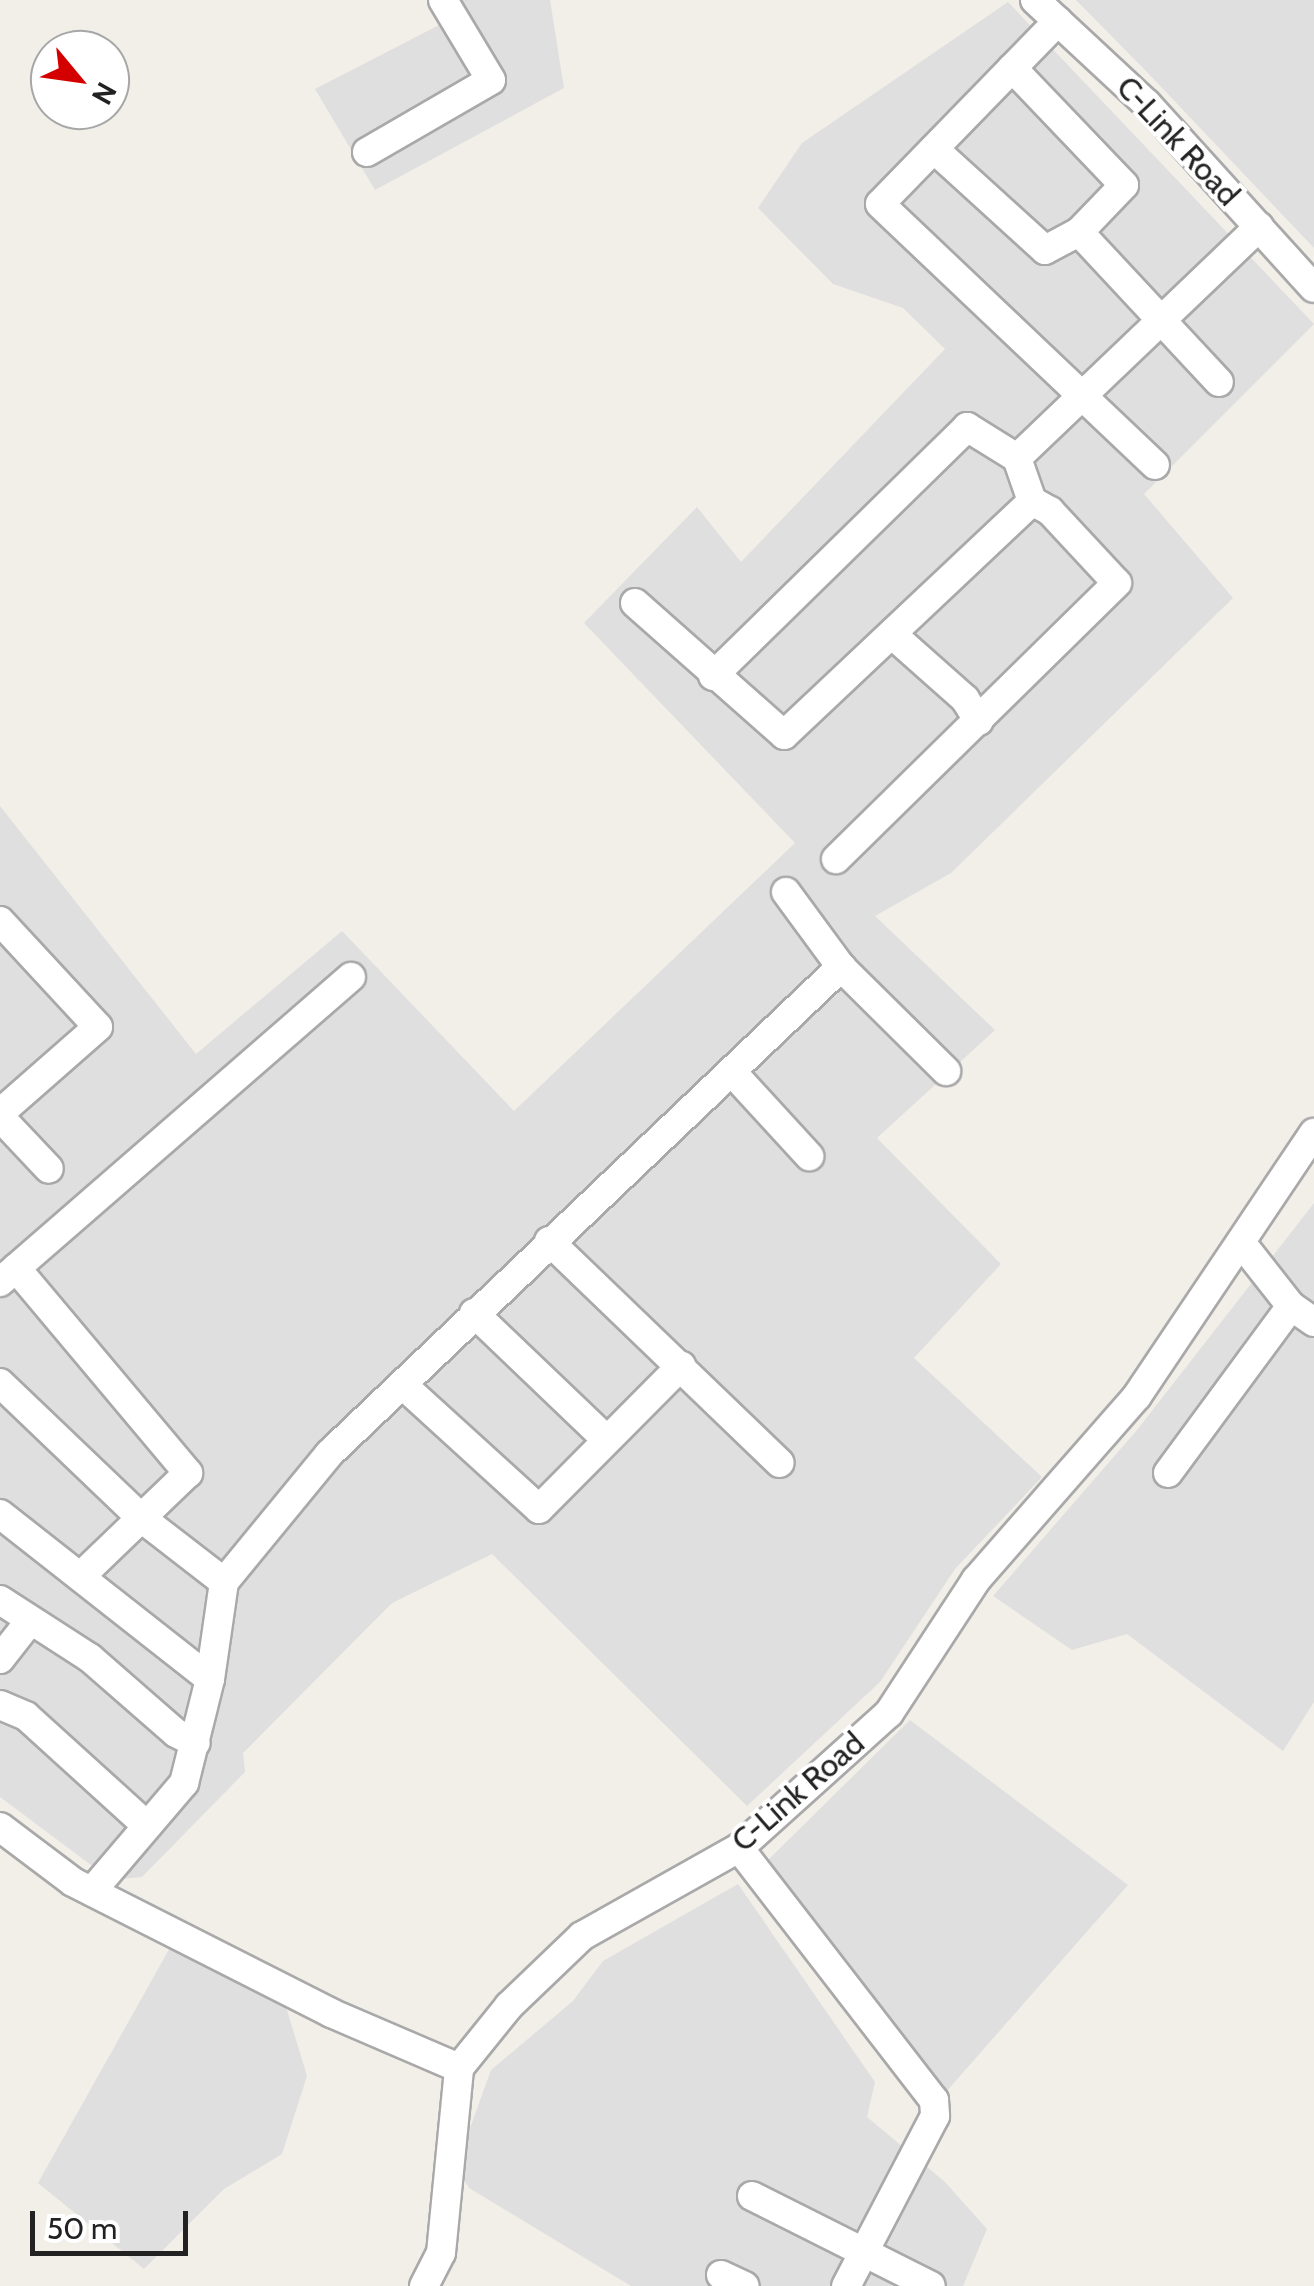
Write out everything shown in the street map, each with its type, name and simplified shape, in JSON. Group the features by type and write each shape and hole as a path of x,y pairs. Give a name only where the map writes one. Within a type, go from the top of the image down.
{"street":[{"path":"367,152 492,80 443,0"},
{"name":"C-Link Road","path":"1036,0 1147,104 1314,288"},
{"path":"1058,21 880,204 1089,395 1156,465"},
{"path":"934,149 1045,250 1079,232 1124,184 1012,68"},
{"path":"1016,458 1089,395 1259,227"},
{"path":"1079,232 1219,382"},
{"path":"713,676 955,434 967,427 1016,458 1032,500 1050,510 1117,583 836,859"},
{"path":"635,603 784,736 894,636 1032,500"},
{"path":"894,636 966,700 979,721"},
{"path":"786,892 841,967 946,1070"},
{"path":"0,921 98,1027 0,1115 48,1169"},
{"path":"92,1891 144,1823 184,1783 210,1679 224,1582 329,1454 405,1387 474,1312 733,1074 841,967"},
{"path":"82,1575 188,1473 8,1275 351,977"},
{"path":"733,1074 809,1156"},
{"name":"C-Link Road","path":"459,2068 509,2006 582,1936 739,1848 890,1713 976,1580 1138,1396 1243,1246 1314,1133"},
{"path":"549,1241 780,1463"},
{"path":"1168,1473 1303,1314 1243,1246"},
{"path":"474,1312 605,1438"},
{"path":"405,1387 538,1508 681,1366"},
{"path":"0,1384 140,1518 224,1582"},
{"path":"0,1514 82,1575 183,1664 210,1679"},
{"path":"0,1600 90,1658 176,1733 196,1743"},
{"path":"0,1659 29,1622"},
{"path":"0,1705 26,1716 144,1823"},
{"path":"0,1827 92,1891 332,2013 459,2068 441,2253 424,2286"},
{"path":"739,1848 934,2100 935,2116 846,2286"},
{"path":"752,2196 931,2286"}],"shaded area":[{"path":"431,0 550,0 564,88 375,190 315,89 443,23"},
{"path":"1076,0 1314,0 1314,248 1146,71"},
{"path":"1008,2 1314,324 1144,494 1233,598 951,873 875,916 995,1030 877,1138 1001,1264 914,1358 1042,1477 955,1569 880,1682 747,1806 492,1554 392,1603 243,1753 245,1772 142,1877 111,1880 0,1797 0,806 196,1054 342,931 514,1111 795,843 584,623 697,507 741,562 945,349 903,308 833,284 758,208 802,143"},
{"path":"1314,1203 1314,1702 1283,1751 1127,1634 1072,1650 993,1596 1137,1430"},
{"path":"910,1720 1128,1885 938,2101 767,1861"},
{"path":"738,1884 875,2082 867,2117 945,2182 987,2229 963,2286 631,2286 469,2188 456,2167 491,2070 573,2001 603,1961"},
{"path":"176,1937 283,1997 307,2076 282,2154 224,2189 144,2269 38,2183"}]}
